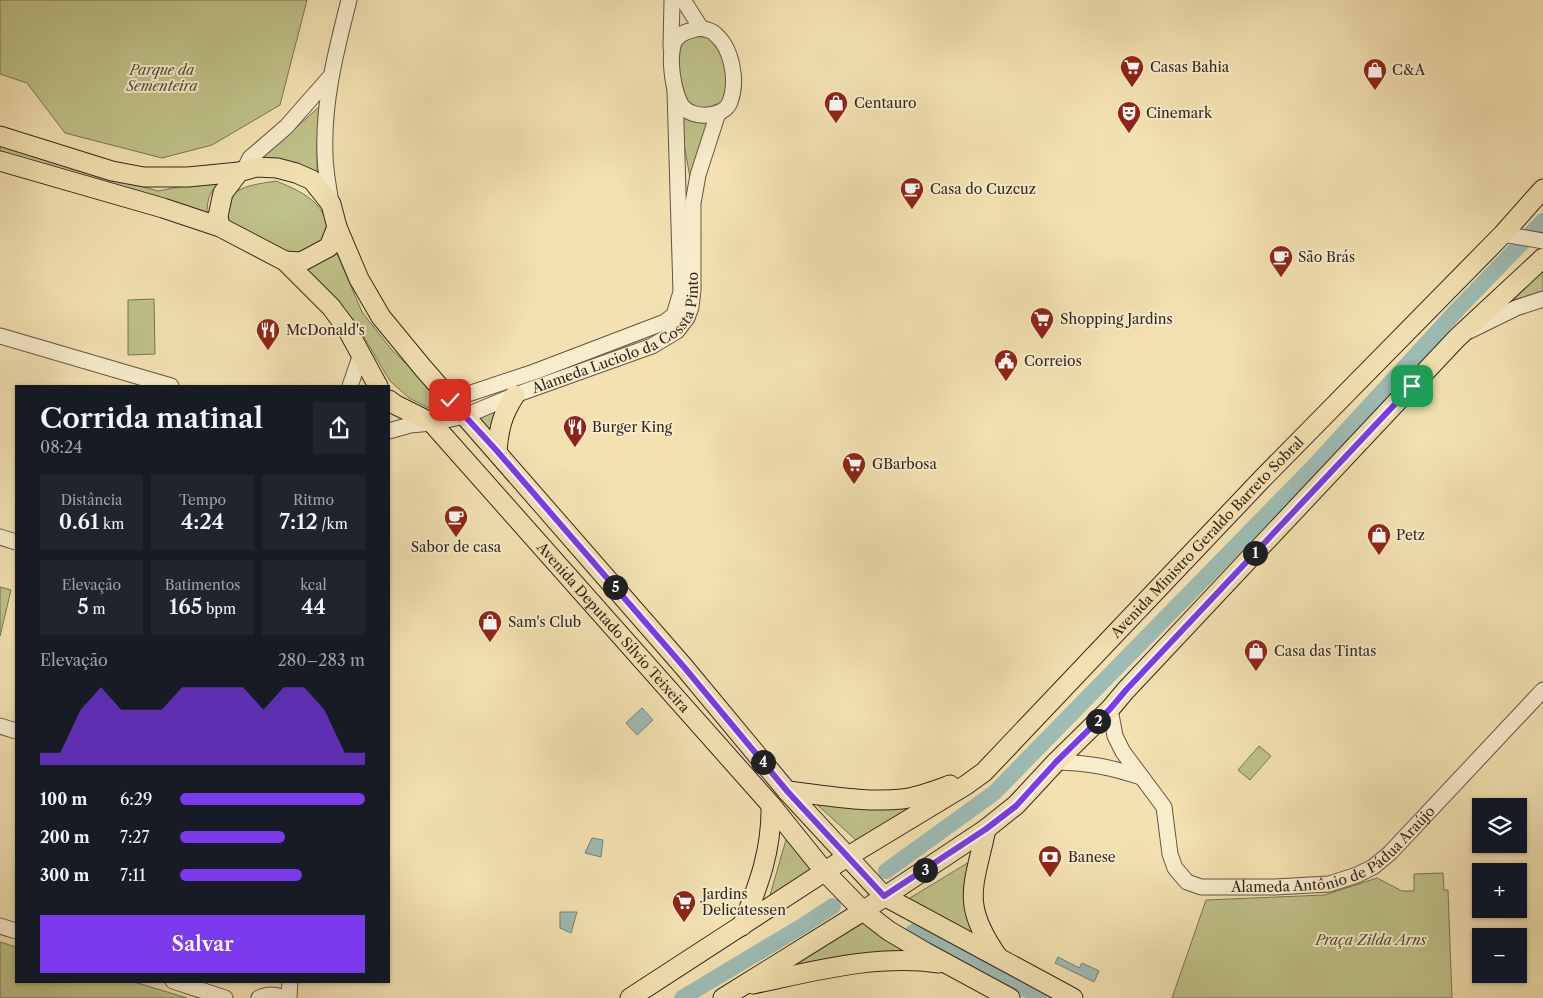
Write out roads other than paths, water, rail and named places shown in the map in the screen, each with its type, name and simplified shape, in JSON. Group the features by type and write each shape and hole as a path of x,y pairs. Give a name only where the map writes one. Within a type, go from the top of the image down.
{"main road":[{"path":"0,136 112,171 144,177 188,177 277,168 312,180 322,190 331,204 336,227 359,279 382,317 450,400"},
{"path":"0,161 220,227 285,262 331,307 346,327 377,385"},
{"path":"220,227 218,216 223,193 242,171"},
{"name":"Avenida Ministro Geraldo Barreto Sobral","path":"630,998 847,857 966,785 984,772 1262,479 1509,235 1543,189"},
{"path":"285,262 301,262 329,248 336,227"},
{"path":"723,998 863,911 986,829 1016,806 1056,762 1110,709 1457,338 1543,258"},
{"path":"497,451 499,427 504,411 515,395"},
{"name":"Avenida Deputado Sílvio Teixeira","path":"450,400 497,451 684,667 787,791 884,896"},
{"name":"Avenida Deputado Sílvio Teixeira","path":"390,401 432,423 771,805 825,872 863,911"},
{"path":"787,791 876,799 902,799 929,794 984,772"},
{"path":"742,926 765,862 770,836 771,805"},
{"path":"986,829 972,891 974,909 986,939 1000,960"},
{"path":"884,896 1073,998"},
{"path":"863,911 889,931 944,964 1010,998"},
{"path":"740,987 850,964 885,960 923,961 944,964"}],"street":[{"path":"331,204 325,155 330,77 349,0"},
{"path":"671,52 675,39 682,34 701,28 714,32 726,47 730,58 732,80 730,104 718,113 700,114 684,109 678,101 675,91 671,52 672,0"},
{"path":"683,0 701,28"},
{"path":"242,171 250,158 286,126 330,77"},
{"name":"Alameda Luciolo da Cossta Pinto","path":"450,400 534,372 665,322 674,315 681,292 675,91"},
{"name":"Alameda Luciolo da Cossta Pinto","path":"390,431 410,425 432,423 465,416 515,395 652,346 677,331 687,318 693,290 693,203 698,175 718,113"},
{"path":"1509,235 1543,240"},
{"path":"1457,338 1516,308 1543,299"},
{"path":"0,336 168,385"},
{"path":"350,385 361,354"},
{"path":"0,537 15,542"},
{"name":"Alameda Antônio de Pádua Araújo","path":"1110,709 1115,736 1141,776 1164,806 1170,854 1175,868 1187,882 1201,887 1275,887 1329,884 1357,875 1373,867 1390,853 1543,690"},
{"path":"0,726 15,731"},
{"path":"1056,762 1105,766 1141,776"},
{"path":"0,926 15,931"},
{"path":"179,983 225,998"},
{"path":"289,998 290,983"},
{"path":"259,998 276,995 284,998"}],"water":[{"path":"642,708 653,720 637,735 626,723"},
{"path":"592,838 603,840 601,857 585,853"},
{"path":"560,912 577,912 571,933 560,928"},
{"path":"1058,957 1079,968 1082,963 1099,971 1094,982 1055,963"}],"waterway":[{"path":"886,871 994,793 1315,465 1458,309 1543,221"},
{"path":"682,998 833,906"},
{"path":"913,932 1043,998"}],"place":[{"name":"Casas Bahia","path":"1132,88"},
{"name":"C&A","path":"1375,91"},
{"name":"Centauro","path":"836,124"},
{"name":"Cinemark","path":"1129,134"},
{"name":"Casa do Cuzcuz","path":"912,210"},
{"name":"São Brás","path":"1281,278"},
{"name":"Shopping Jardins","path":"1042,340"},
{"name":"McDonald's","path":"268,351"},
{"name":"Correios","path":"1006,382"},
{"name":"Burger King","path":"575,448"},
{"name":"GBarbosa","path":"854,485"},
{"name":"Sabor de casa","path":"456,538"},
{"name":"Petz","path":"1379,556"},
{"name":"Sam's Club","path":"490,643"},
{"name":"Casa das Tintas","path":"1256,672"},
{"name":"Banese","path":"1050,878"},
{"name":"Jardins Delicatessen","path":"684,923"}],"park label":[{"name":"Parque da Sementeira","path":"162,78"},
{"name":"Praça Zilda Arns","path":"1371,940"}]}
